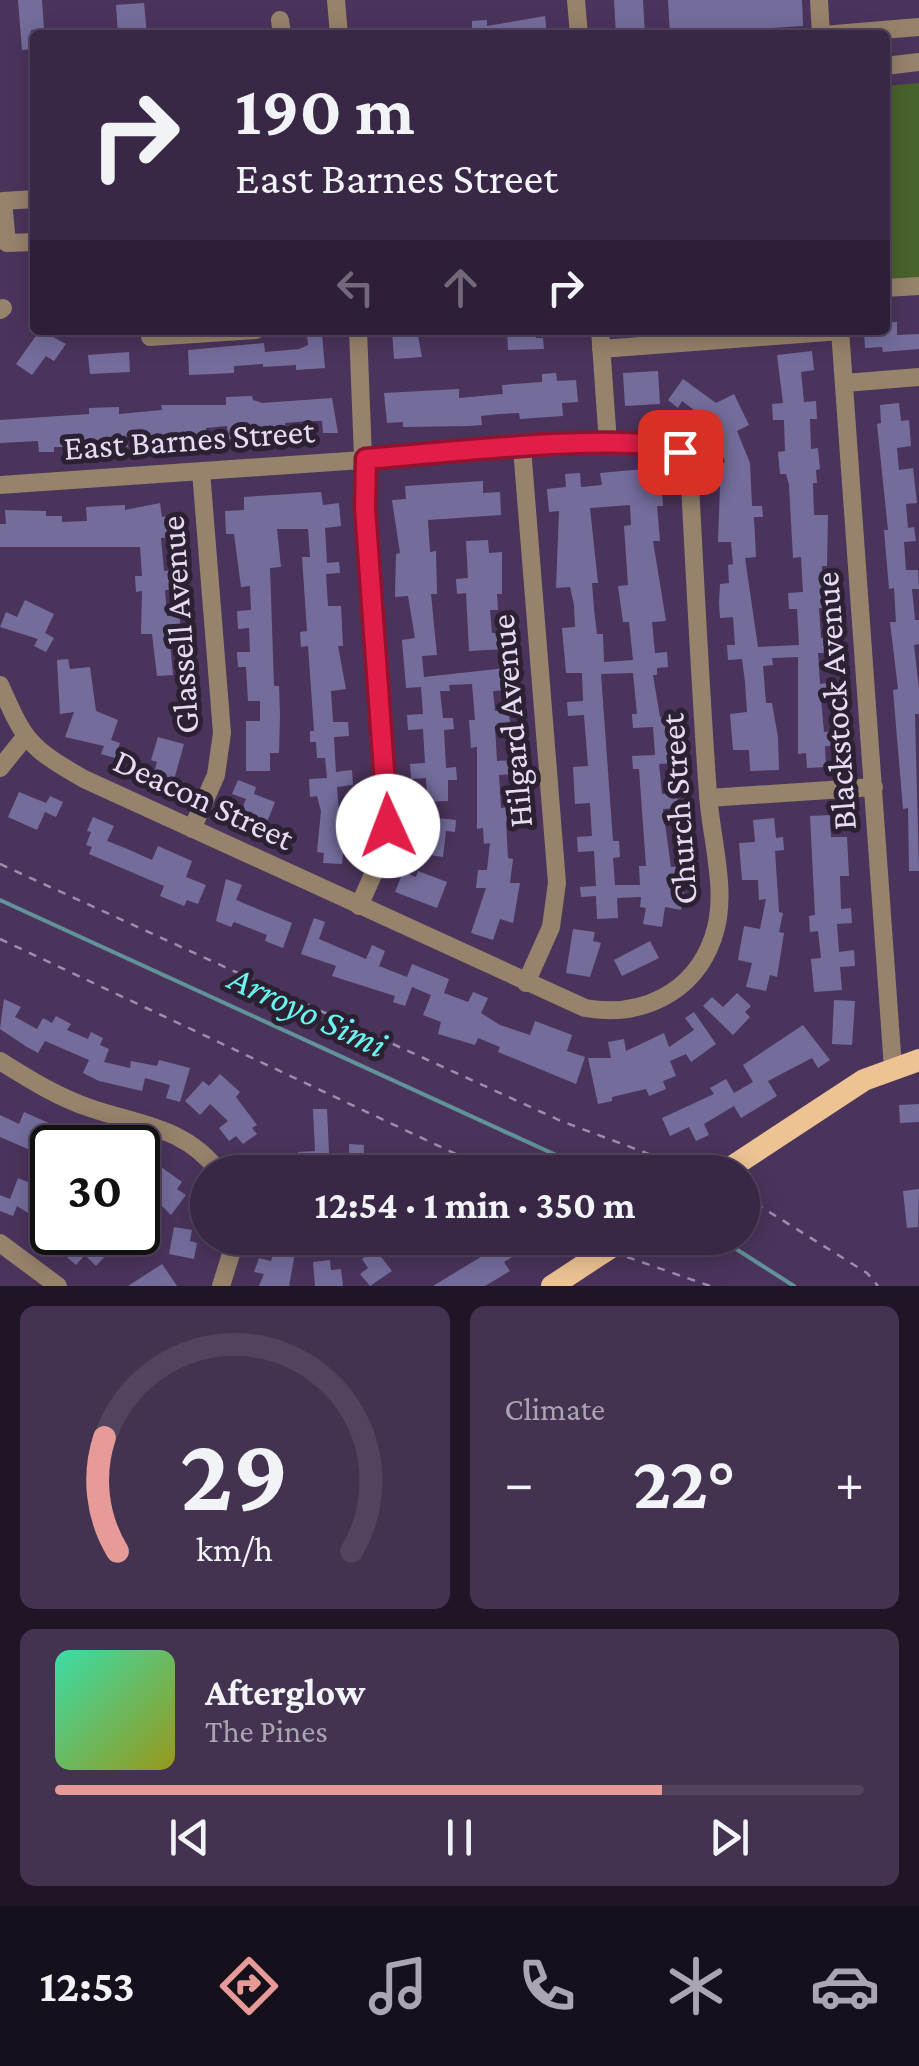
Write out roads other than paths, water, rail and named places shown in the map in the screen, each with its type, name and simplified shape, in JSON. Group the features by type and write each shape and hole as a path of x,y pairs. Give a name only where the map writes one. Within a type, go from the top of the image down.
{"main road":[{"path":"750,1155 852,1087 919,1060"},
{"path":"552,1286 613,1255"}],"street":[{"path":"336,0 339,30"},
{"path":"576,0 579,30"},
{"path":"819,0 822,30"},
{"path":"890,30 919,27"},
{"path":"890,65 917,62"},
{"path":"30,199 2,200 7,243 30,242"},
{"path":"890,288 919,286"},
{"path":"150,337 180,335"},
{"path":"358,335 365,508 390,809 384,850 360,906"},
{"path":"608,443 601,340 720,335"},
{"name":"Blackstock Avenue","path":"840,335 893,1068"},
{"path":"844,382 919,377"},
{"name":"East Barnes Street","path":"0,485 608,443 657,442 680,452"},
{"name":"Hilgard Avenue","path":"522,448 557,883 551,927 526,983"},
{"name":"Church Street","path":"526,983 585,1008 614,1011 653,1003 684,985 708,951 718,918 689,466 680,452"},
{"name":"Glassell Avenue","path":"192,830 216,775 222,733 200,471"},
{"name":"Deacon Street","path":"0,685 12,720 25,737 84,780 526,983"},
{"path":"0,768 25,737"},
{"path":"708,798 874,786"},
{"path":"0,1061 56,1094 162,1127 190,1141 203,1155"},
{"path":"0,1243 58,1286"},
{"path":"221,1286 231,1255"}],"waterway":[{"name":"Arroyo Simi","path":"0,900 556,1155"},
{"name":"Arroyo Simi","path":"746,1255 794,1286"}]}
